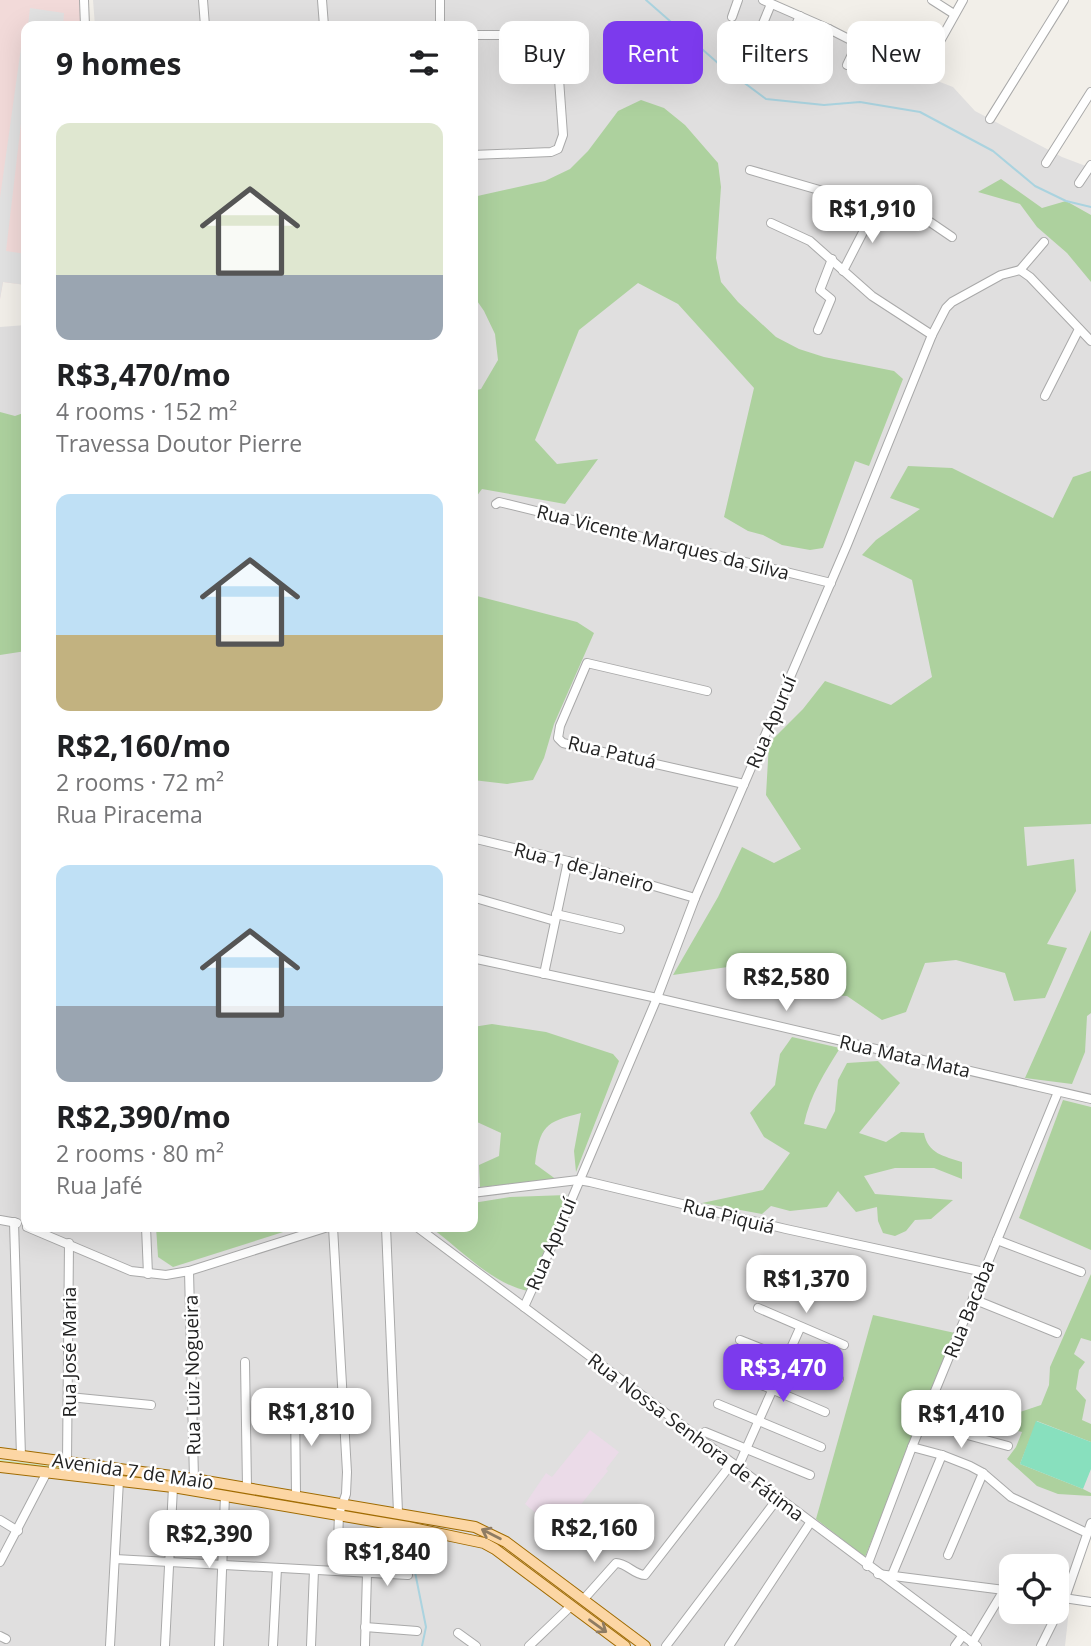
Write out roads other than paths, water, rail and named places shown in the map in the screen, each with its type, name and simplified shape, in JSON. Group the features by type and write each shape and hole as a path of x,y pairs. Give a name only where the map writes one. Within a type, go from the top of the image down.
{"main road":[{"name":"Avenida 7 de Maio","path":"0,1453 344,1502 475,1527 506,1542 645,1646"},
{"name":"Avenida 7 de Maio","path":"0,1467 173,1487 339,1514 484,1543 625,1646"}],"street":[{"path":"84,0 85,21"},
{"path":"203,0 205,21"},
{"path":"322,0 324,21"},
{"path":"440,0 440,21"},
{"path":"732,17 738,0"},
{"path":"932,0 954,14"},
{"path":"945,31 963,0"},
{"path":"990,119 1064,0"},
{"path":"761,21 767,2 811,21"},
{"path":"798,21 800,16"},
{"path":"478,34 533,34 556,37 563,135 558,149 551,152 478,155"},
{"path":"1046,163 1091,92"},
{"path":"1079,183 1091,165"},
{"path":"750,170 930,222 952,237"},
{"path":"843,271 876,207"},
{"path":"771,223 800,235 832,259 872,296 932,335"},
{"path":"1044,242 1020,270 1030,277 1091,341"},
{"path":"818,330 831,299 820,290 832,259"},
{"name":"Rua Apuruí","path":"524,1307 657,998 695,898 831,583 932,335 952,302 1001,275 1020,270"},
{"path":"1045,396 1079,329"},
{"name":"Rua Vicente Marques da Silva","path":"496,504 499,502 831,583"},
{"name":"Rua Patuá","path":"707,691 587,663 560,726 558,738 563,743 744,784"},
{"name":"Rua 1 de Janeiro","path":"478,839 568,861 695,898"},
{"path":"544,974 568,861"},
{"path":"478,898 556,918 620,929"},
{"name":"Rua Mata Mata","path":"478,959 1091,1099"},
{"name":"Rua Bacaba","path":"867,1566 912,1447 1058,1092"},
{"name":"Rua Piquiá","path":"478,1193 578,1180 984,1272"},
{"path":"0,1220 21,1225"},
{"path":"14,1222 21,1456"},
{"path":"40,1232 119,1266 148,1274 166,1275 189,1271 314,1232"},
{"path":"146,1232 148,1274"},
{"path":"330,1232 347,1472 344,1502 339,1514 337,1571"},
{"path":"386,1232 398,1512"},
{"name":"Rua Nossa Senhora de Fátima","path":"423,1232 975,1644"},
{"path":"997,1240 1081,1272"},
{"name":"Rua José Maria","path":"67,1462 69,1243"},
{"name":"Rua Luiz Nogueira","path":"189,1271 194,1479"},
{"path":"973,1299 1057,1334"},
{"path":"758,1308 844,1345"},
{"path":"583,1600 616,1563 645,1575 735,1465 747,1449 800,1328"},
{"path":"740,1340 839,1379"},
{"path":"245,1362 247,1487"},
{"path":"730,1371 825,1412"},
{"path":"69,1397 151,1405"},
{"path":"295,1401 296,1495"},
{"path":"718,1404 821,1447"},
{"path":"923,1423 1008,1446"},
{"path":"705,1432 810,1475"},
{"path":"912,1447 942,1455 983,1473 1011,1497 1087,1533"},
{"path":"892,1575 942,1455"},
{"path":"0,1562 47,1472"},
{"path":"947,1555 983,1473"},
{"path":"110,1646 119,1480"},
{"path":"165,1646 173,1487"},
{"path":"219,1646 225,1496"},
{"path":"666,1646 778,1498"},
{"path":"0,1521 18,1531"},
{"path":"729,1646 810,1523"},
{"path":"1069,1577 1091,1523"},
{"path":"115,1559 168,1564 408,1575"},
{"path":"273,1646 277,1568"},
{"path":"311,1646 314,1570"},
{"path":"365,1646 367,1573"},
{"path":"878,1574 999,1590"},
{"path":"1069,1598 1091,1602"},
{"path":"975,1644 999,1604"},
{"path":"534,1645 571,1606"},
{"path":"1041,1646 1050,1624"},
{"path":"365,1627 417,1631"},
{"path":"458,1633 476,1646"},
{"path":"955,1646 963,1636"}],"waterway":[{"path":"646,0 719,64 766,99 824,105 860,102 920,112 993,151 1035,186 1066,201 1091,207"},
{"path":"414,1535 413,1562 426,1627 422,1646"}]}
